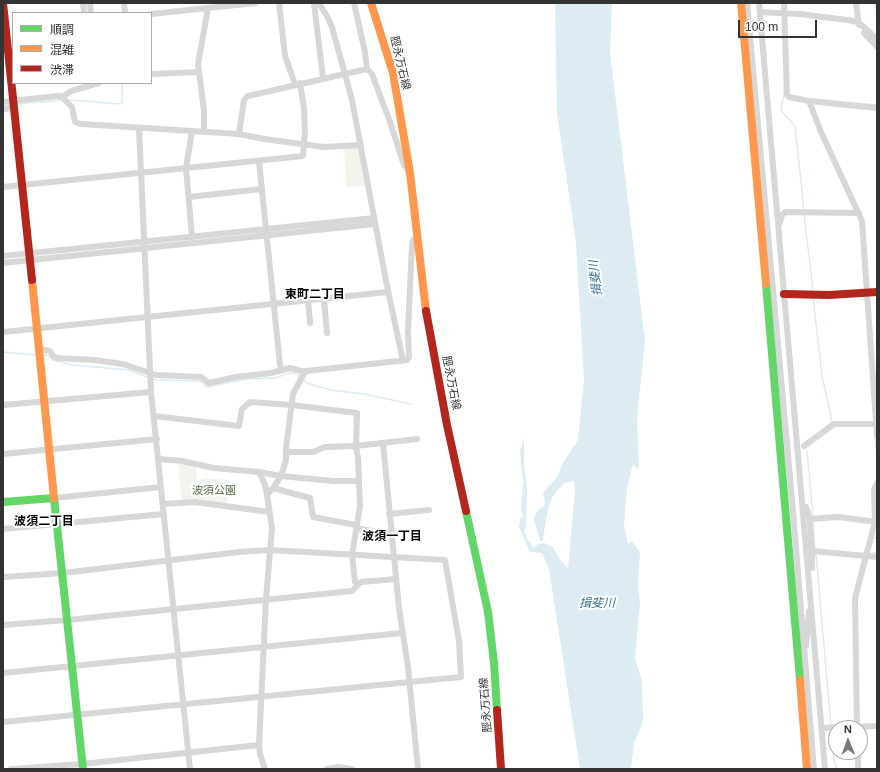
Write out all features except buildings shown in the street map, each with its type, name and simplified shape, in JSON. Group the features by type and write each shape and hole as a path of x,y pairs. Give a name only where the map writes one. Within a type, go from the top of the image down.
{"street":[{"path":"3,3 12,82"},
{"path":"152,14 255,3"},
{"path":"3,187 303,156 305,132 304,108 298,84 285,56 279,3"},
{"path":"314,3 323,78"},
{"path":"319,3 332,28 352,100 374,221 403,361"},
{"path":"354,3 365,52 367,69 372,74 403,162 410,173"},
{"name":"脛永万石線","path":"371,3 388,51 393,73 410,173 425,306 444,410 488,612 494,663 501,769"},
{"path":"741,3 782,461 807,769"},
{"path":"747,3 792,499 814,769"},
{"path":"759,3 825,769"},
{"path":"784,3 787,95 789,97 809,101 877,108"},
{"path":"856,3 858,22 863,32 877,47"},
{"path":"204,132 204,110 198,64 208,8"},
{"path":"760,12 784,12 858,22 877,39"},
{"path":"239,134 244,100 248,96 367,69"},
{"path":"152,74 199,72"},
{"path":"12,84 83,767"},
{"path":"72,84 73,91"},
{"path":"3,109 14,104 57,96 62,97 73,91 95,84"},
{"path":"62,97 72,107 75,122 81,124 239,134 324,147 361,145"},
{"path":"809,101 820,132 862,221 877,436"},
{"path":"3,102 14,104"},
{"path":"139,128 151,392 157,438 190,769"},
{"path":"192,131 186,168 192,237"},
{"path":"259,161 280,365 282,370"},
{"path":"189,197 262,189"},
{"path":"778,223 780,223 782,214 785,212 859,213"},
{"path":"3,263 30,257 374,221"},
{"path":"144,245 192,237 267,232"},
{"path":"39,349 50,351 53,356 57,358 95,360 123,364 156,375 202,377 209,383 282,370 295,369 306,371 407,360 409,357 408,331 412,245 413,240 418,239"},
{"path":"3,256 30,257"},
{"path":"3,332 388,292"},
{"path":"784,294 830,295 877,292"},
{"path":"324,299 327,333"},
{"path":"308,300 310,323"},
{"path":"267,495 281,476 286,460 293,394 302,375 306,371"},
{"path":"3,405 151,392"},
{"path":"154,416 239,426 242,409 250,402 292,405 357,414 356,446 360,506 352,555 355,582 358,585"},
{"path":"796,422 804,446 800,470"},
{"path":"804,446 834,424 876,424"},
{"path":"3,454 157,438"},
{"path":"286,452 313,452 325,447 356,446 417,439"},
{"path":"382,442 418,769"},
{"path":"159,459 182,461 214,468 259,472 281,476 333,481 359,481"},
{"path":"259,472 265,485 272,528 266,600 260,745 260,754 265,769"},
{"path":"857,720 855,598 876,522 874,490 877,483"},
{"path":"3,502 161,487"},
{"path":"273,488 310,498 313,517 392,535"},
{"path":"802,496 810,519 812,551 807,640 804,655"},
{"path":"163,504 195,502 269,512"},
{"path":"389,514 429,510"},
{"path":"3,529 164,514"},
{"path":"810,519 838,517 876,522"},
{"path":"3,577 63,573 239,552 270,550 445,560 459,641 461,677 77,716 3,722"},
{"path":"812,551 877,557"},
{"path":"3,625 67,620 352,591 361,582 396,579"},
{"path":"3,673 402,633"},
{"path":"822,728 828,728"},
{"path":"11,769 83,767 260,745"},
{"path":"327,769 338,767 352,769"}],"green space":[{"path":"360,147 366,186 346,187 344,148"},
{"name":"波須公園","path":"178,462 196,465 197,487 201,487 202,478 229,480 227,505 182,501"}],"water":[{"name":"揖斐川","path":"555,3 612,3 610,52 645,341 637,418 639,470 633,464 627,488 624,526 628,544 632,541 640,553 638,585 640,603 635,658 642,681 643,722 634,743 631,769 580,769 549,569 542,553 530,552 519,527 520,519 523,517 521,509 523,484 520,451 524,438 524,465 527,488 526,526 524,531 533,548 538,544 544,543 553,547 559,558 568,568 575,489 574,481 564,483 553,496 548,508 543,539 541,542 534,521 538,510 544,506 545,503 543,493 557,477 563,463 578,440 584,380 576,243 557,113"}],"waterway":[{"path":"87,3 88,12"},
{"path":"874,3 877,13"},
{"path":"69,100 120,104 122,103 122,84"},
{"path":"784,87 784,96 781,107 782,112 795,126 804,211"},
{"path":"812,99 877,105"},
{"path":"17,104 63,100"},
{"path":"3,106 11,105"},
{"path":"804,214 813,290"},
{"path":"813,296 822,376 831,416 831,425"},
{"path":"3,352 37,355"},
{"path":"43,355 47,355 53,360 73,365 129,370 147,377"},
{"path":"153,379 200,381 207,387 247,379 275,378 289,373 296,373 300,377"},
{"path":"303,379 307,383 330,390 364,394 411,404"},
{"path":"875,437 877,461"},
{"path":"807,451 813,516"},
{"path":"813,524 815,550"},
{"path":"870,553 877,553"},
{"path":"816,554 830,720"},
{"path":"834,760 837,769"}],"traffic: fast":[{"path":"766,284 800,680"},
{"path":"3,502 54,498 83,769"},
{"path":"466,511 488,612 494,663 497,710"}],"traffic: slow":[{"path":"371,3 393,73 410,173 426,311"},
{"path":"741,3 766,284"},
{"path":"32,280 54,498"},
{"path":"800,680 807,769"}],"traffic: jam":[{"path":"3,3 32,280"},
{"path":"784,294 829,295 877,292"},
{"path":"426,311 447,425 466,511"},
{"path":"497,710 501,769"}],"district":[{"name":"東町二丁目","path":"315,295"},
{"name":"波須二丁目","path":"44,522"},
{"name":"波須一丁目","path":"392,537"}]}
